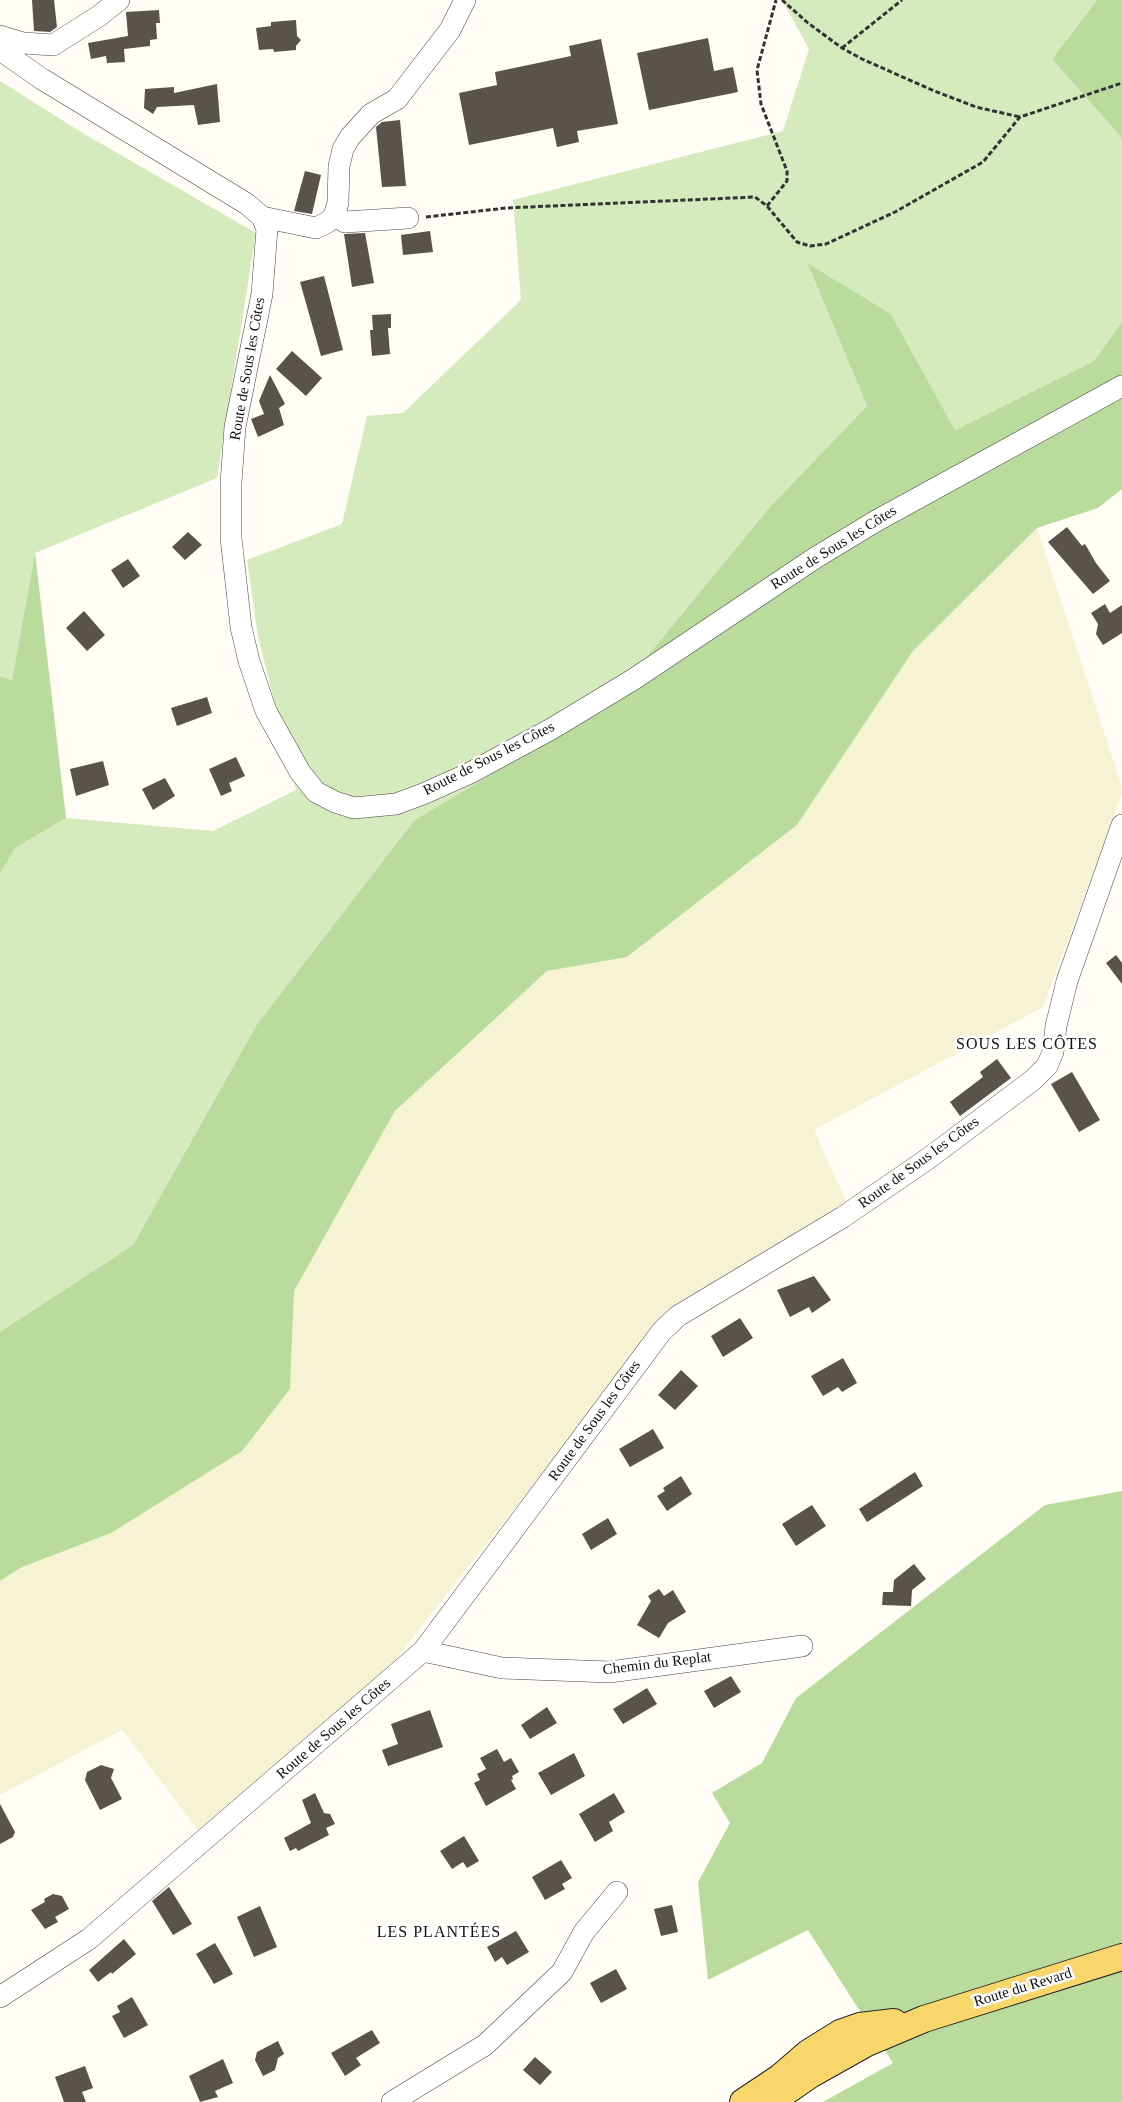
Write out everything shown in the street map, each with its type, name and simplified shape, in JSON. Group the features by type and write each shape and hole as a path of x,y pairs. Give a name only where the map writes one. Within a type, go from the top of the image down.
{"main road":[{"name":"Route du Revard","path":"772,2102 841,2056 867,2042 924,2019 1122,1957"},
{"name":"Route du Revard","path":"743,2102 779,2078 808,2053 840,2032 860,2026 924,2019"}],"street":[{"path":"0,36 24,43 54,45 99,16 119,0"},
{"path":"0,50 50,84 247,204 262,217 316,228 328,222 334,216 338,203 339,166 343,149 350,137 371,114 397,99 450,30 465,0"},
{"path":"334,216 345,222 408,218"},
{"name":"Route de Sous les Côtes","path":"262,217 267,229 262,294 235,427 231,483 231,538 241,627 248,661 266,711 300,772 316,792 335,802 354,808 396,804 470,773 634,679 815,558 876,521 953,477 1122,386"},
{"name":"Route de Sous les Côtes","path":"0,1997 89,1939 423,1651 653,1344 678,1316 843,1217 929,1158 1033,1080 1047,1066 1053,1052 1056,1026 1067,981 1122,825"},
{"name":"Chemin du Replat","path":"423,1651 502,1668 610,1672 802,1646"},
{"path":"392,2102 485,2046 562,1972 584,1932 617,1892"}],"path":[{"path":"767,206 787,181 787,170 761,104 757,70 776,0"},
{"path":"782,0 808,23 842,48 932,90 976,107 1020,117 1122,83"},
{"path":"842,48 902,0"},
{"path":"408,218 506,208 755,197 767,206 797,242 810,246 826,244 895,212 983,162 1020,117"}],"shaded area":[{"path":"1037,528 1122,787 1122,794 1043,1007 814,1130 846,1201 662,1321 391,1665 198,1830 122,1730 0,1795 0,1581 290,1389 294,1291 395,1111 547,971 627,957 797,825 913,651"}],"green space":[{"path":"782,0 1097,0 1052,59 1122,138 1122,322 1094,361 955,430 891,314 807,264 867,406 769,508 608,704 256,1026 133,1245 0,1332 0,874 15,848 66,818 213,831 296,790 258,636 247,560 342,524 367,416 403,413 521,300 513,200 783,131 809,49"},
{"path":"1097,0 1122,0 1122,138 1052,59"},
{"path":"0,81 81,132 256,233 217,478 35,553 12,680 0,676"},
{"path":"807,263 891,314 955,430 1094,361 1122,322 1122,489 1098,508 1037,528 913,651 797,825 627,957 547,971 395,1111 294,1291 290,1389 242,1451 111,1533 22,1567 0,1581 0,1332 133,1245 256,1026 414,821 608,704 769,508 867,406"},
{"path":"35,553 66,818 15,848 0,874 0,676 12,680"},
{"path":"1122,1491 1122,2102 823,2102 893,2063 808,1930 708,1980 698,1882 730,1823 712,1793 762,1763 796,1698 1045,1505"}],"building":[{"path":"32,0 54,0 57,27 50,32 34,31"},
{"path":"159,10 160,23 156,23 157,39 150,40 150,46 124,49 125,62 107,63 106,56 91,59 88,43 128,36 126,12"},
{"path":"296,20 297,36 301,40 296,46 296,50 274,52 273,49 259,50 256,28 271,26 271,22"},
{"path":"708,38 714,71 733,67 738,92 649,110 637,53"},
{"path":"601,39 618,124 577,131 579,142 557,147 553,128 469,145 459,93 497,85 495,72 571,56 569,46"},
{"path":"217,84 220,122 198,125 194,105 157,107 153,114 144,108 145,89 174,87 174,93"},
{"path":"400,120 406,186 382,187 376,127 382,122"},
{"path":"305,171 321,175 312,214 294,211"},
{"path":"430,231 433,252 403,255 401,235"},
{"path":"365,233 374,283 352,287 344,234"},
{"path":"324,276 343,350 321,356 300,282"},
{"path":"391,314 391,328 388,328 390,354 372,356 370,330 373,330 372,315"},
{"path":"292,351 322,378 306,396 276,369"},
{"path":"270,375 285,404 279,408 284,425 258,437 251,419 264,414 259,401"},
{"path":"1067,527 1082,546 1085,544 1096,563 1110,581 1093,594 1048,542"},
{"path":"188,532 202,545 185,560 172,547"},
{"path":"128,559 140,576 123,588 111,570"},
{"path":"1105,604 1110,613 1122,605 1122,633 1103,645 1096,634 1098,624 1091,613"},
{"path":"84,611 105,635 87,651 66,628"},
{"path":"207,697 212,713 177,726 171,708"},
{"path":"236,757 245,776 229,783 232,791 221,796 209,769"},
{"path":"103,761 109,785 76,796 70,769"},
{"path":"165,778 175,796 153,810 142,789"},
{"path":"1116,955 1122,963 1122,984 1106,963"},
{"path":"997,1059 1011,1078 960,1116 950,1102 983,1077 980,1072"},
{"path":"1072,1072 1100,1120 1079,1132 1051,1084"},
{"path":"814,1276 831,1300 812,1313 809,1307 790,1317 777,1290"},
{"path":"740,1318 753,1338 723,1357 711,1336"},
{"path":"843,1358 857,1383 842,1392 838,1387 823,1396 811,1376"},
{"path":"681,1370 698,1386 675,1410 658,1395"},
{"path":"653,1429 664,1448 630,1467 619,1449"},
{"path":"915,1472 923,1486 867,1522 859,1509"},
{"path":"681,1476 692,1494 667,1511 657,1496 665,1491 663,1488"},
{"path":"812,1505 826,1526 796,1546 782,1524"},
{"path":"608,1518 617,1534 591,1550 582,1534"},
{"path":"914,1564 926,1579 912,1590 911,1606 882,1605 883,1592 893,1592 894,1580"},
{"path":"659,1589 664,1596 673,1590 686,1612 668,1623 659,1638 637,1625 651,1601 648,1596"},
{"path":"731,1676 741,1692 714,1708 704,1691"},
{"path":"647,1688 657,1704 623,1724 613,1709"},
{"path":"547,1707 557,1723 530,1739 521,1725"},
{"path":"430,1710 443,1747 388,1766 382,1750 398,1744 391,1724"},
{"path":"497,1749 504,1762 511,1758 519,1772 512,1776 513,1779 511,1780 516,1789 486,1806 474,1783 480,1780 477,1774 486,1769 480,1758"},
{"path":"574,1753 585,1776 551,1795 538,1773"},
{"path":"101,1765 114,1769 111,1778 122,1799 100,1810 85,1780 87,1772"},
{"path":"315,1793 324,1813 330,1814 335,1824 326,1828 329,1835 298,1851 296,1848 290,1851 284,1838 311,1823 302,1800"},
{"path":"614,1793 625,1812 609,1822 613,1831 595,1842 579,1814"},
{"path":"0,1804 15,1832 13,1837 0,1844"},
{"path":"464,1836 479,1861 467,1868 463,1862 452,1869 440,1851"},
{"path":"561,1860 572,1878 562,1884 565,1889 545,1900 532,1877"},
{"path":"169,1887 192,1924 173,1935 152,1901"},
{"path":"53,1894 62,1896 69,1909 55,1917 58,1922 45,1929 31,1910 45,1902 44,1899"},
{"path":"672,1905 678,1932 661,1936 654,1909"},
{"path":"260,1906 277,1947 254,1957 237,1917"},
{"path":"516,1931 529,1952 507,1965 502,1957 495,1962 487,1947"},
{"path":"124,1939 136,1954 112,1974 111,1972 98,1982 89,1970"},
{"path":"215,1943 233,1974 214,1984 196,1954"},
{"path":"616,1969 627,1989 601,2003 590,1983"},
{"path":"132,1997 148,2025 124,2038 112,2016 120,2012 117,2006"},
{"path":"372,2030 380,2043 356,2058 361,2065 345,2076 331,2053"},
{"path":"278,2041 284,2054 278,2058 275,2070 263,2076 255,2060 257,2052"},
{"path":"535,2057 552,2072 540,2085 523,2070"},
{"path":"223,2059 233,2083 215,2091 218,2097 200,2102 189,2076"},
{"path":"85,2066 93,2088 82,2092 86,2102 64,2102 55,2077"}],"district":[{"name":"SOUS LES CÔTES","path":"1027,1045"},
{"name":"LES PLANTÉES","path":"439,1933"}]}
